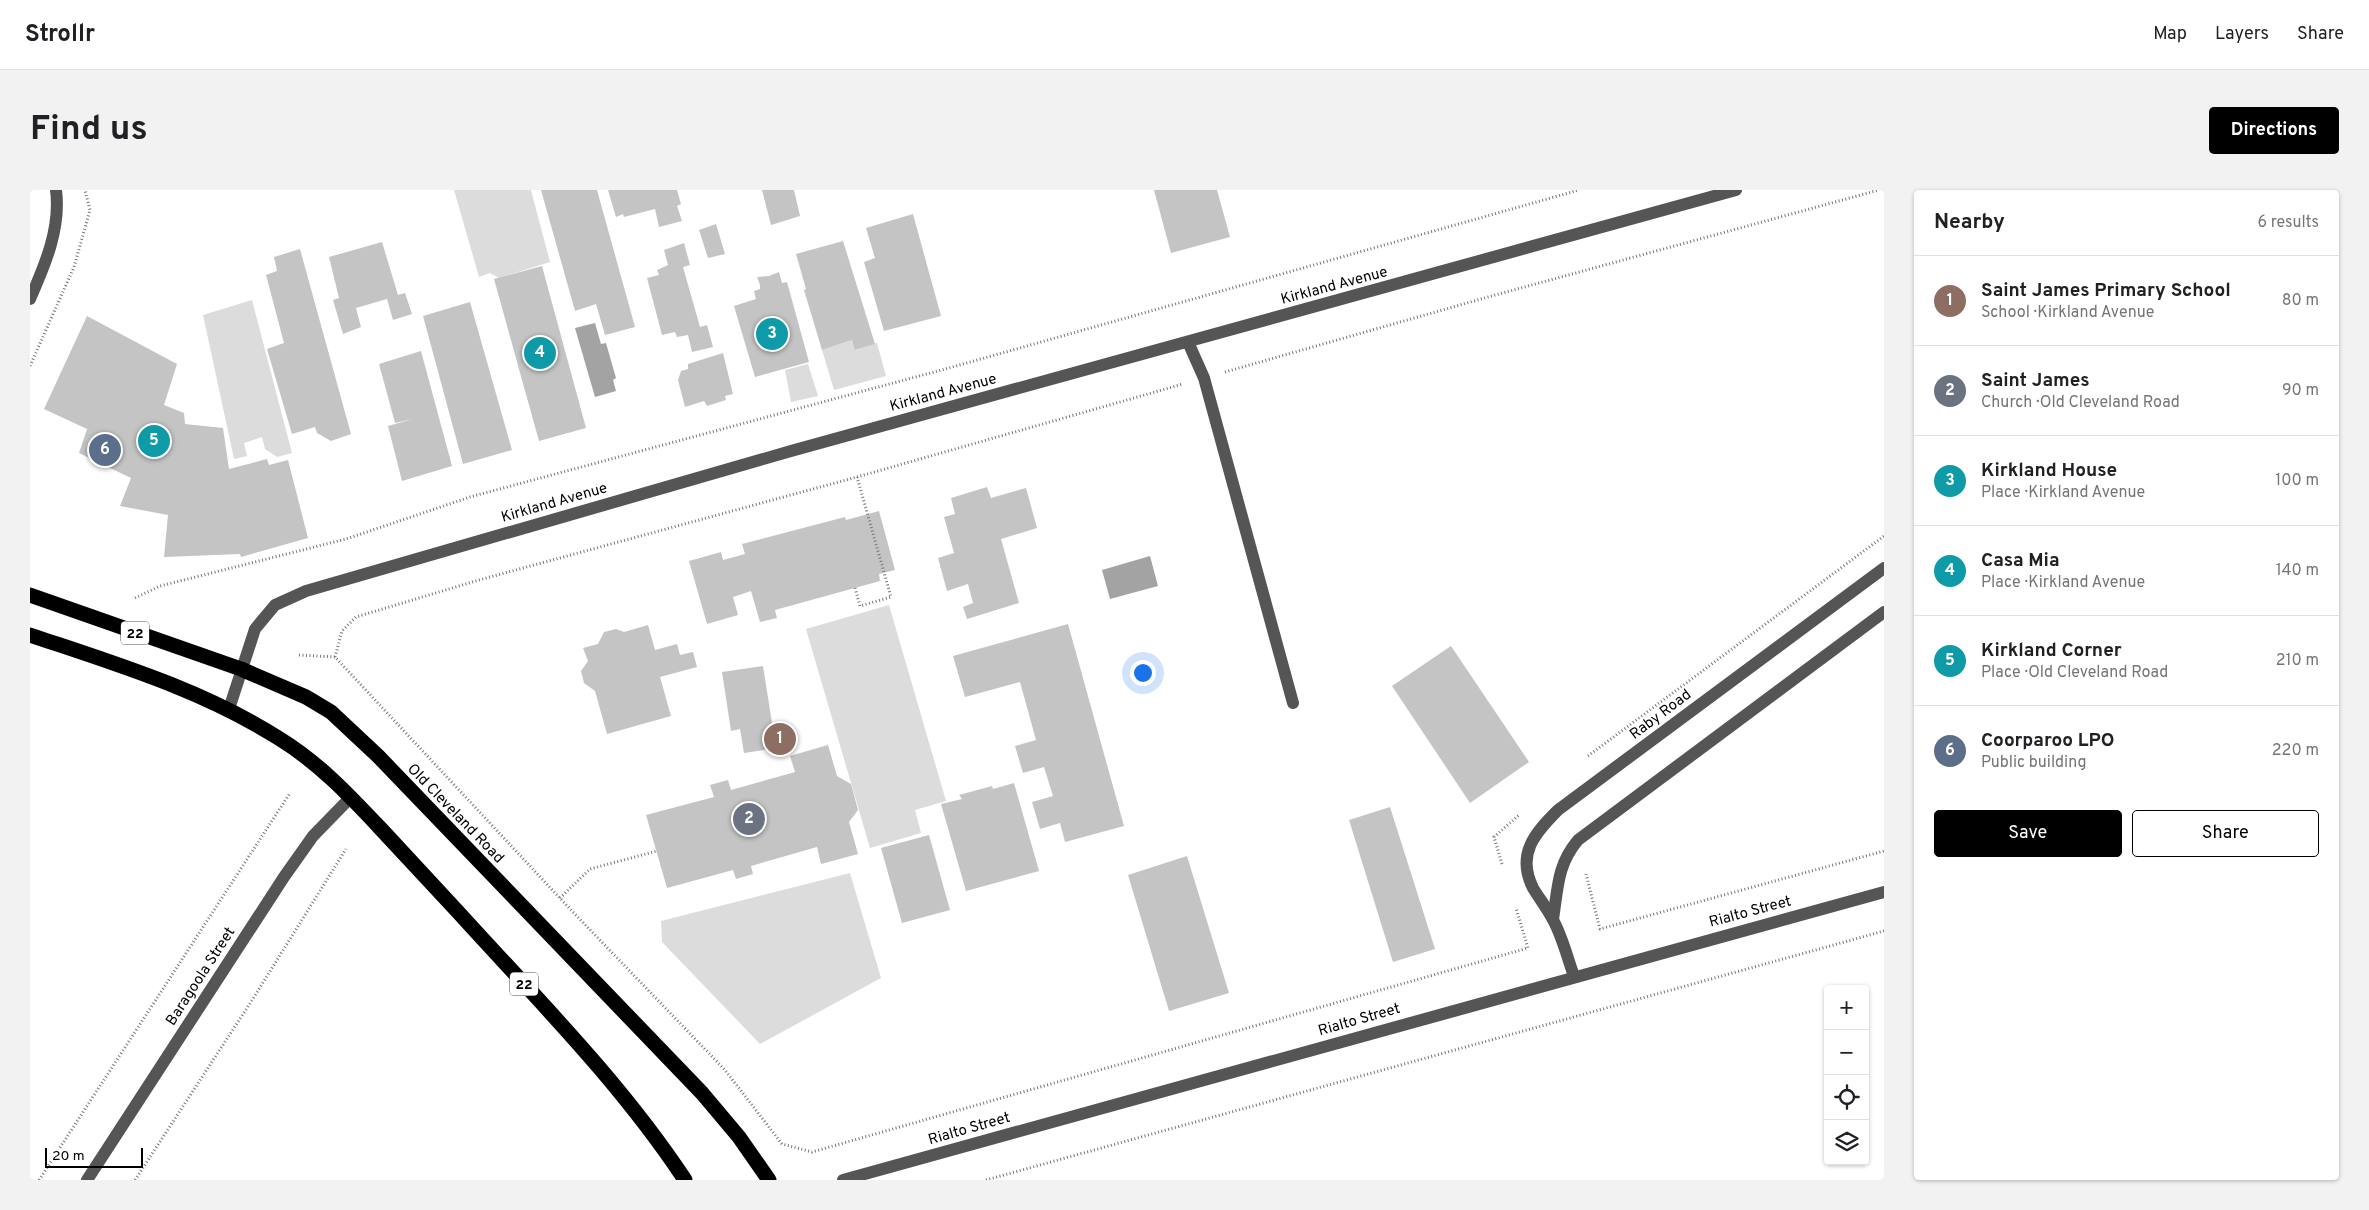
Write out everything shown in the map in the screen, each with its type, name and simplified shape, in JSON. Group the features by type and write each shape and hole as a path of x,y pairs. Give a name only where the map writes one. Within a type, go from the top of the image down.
{"highway":[{"name":"Old Cleveland Road","path":"30,595 241,669 306,697 331,712 351,730 696,1086 739,1137 769,1180"},
{"name":"22","path":"30,635 159,679 229,709 282,739 331,776 597,1064 647,1124 685,1180"}],"street":[{"path":"30,299 40,278 54,233 56,190"},
{"name":"Kirkland Avenue","path":"229,709 254,629 268,611 285,599 306,591 791,451 1736,190"},
{"path":"1188,342 1204,378 1293,703"},
{"name":"Raby Road","path":"1574,976 1553,919 1532,887 1528,870 1527,856 1530,844 1541,828 1558,810 1884,568"},
{"name":"Raby Road","path":"1553,919 1562,862 1578,840 1884,612"},
{"name":"Baragoola Street","path":"87,1180 284,877 313,836 351,797"},
{"name":"Rialto Street","path":"843,1180 1574,976 1884,892"}],"path":[{"path":"135,598 160,586 346,539 470,497 959,365 1579,190"},
{"path":"335,657 342,631 356,617 488,578 857,477 1488,296 1879,190"},
{"path":"855,588 860,606 891,597 857,477"},
{"path":"1582,761 1884,536"},
{"path":"299,655 335,657 560,898 725,1070 782,1144 812,1152 1528,948 1514,902"},
{"path":"39,1180 290,793"},
{"path":"1502,865 1494,837 1523,812"},
{"path":"135,1180 249,1005 346,850"},
{"path":"560,898 590,869 656,851"},
{"path":"1586,872 1600,929 1884,851"},
{"path":"986,1180 1884,931"}],"shaded area":[{"path":"454,190 531,190 550,262 499,278 490,273 479,277"},
{"path":"252,300 292,453 277,457 265,449 262,437 244,443 247,456 234,459 203,315"},
{"path":"595,323 601,344 606,343 616,378 613,380 616,391 595,397 575,328"},
{"path":"852,340 856,350 877,343 886,376 834,390 822,350"},
{"path":"808,364 818,396 791,402 785,370"},
{"path":"1150,556 1158,586 1110,599 1102,570"},
{"path":"889,605 946,801 915,810 921,833 870,848 806,629"},
{"path":"850,873 881,978 760,1044 662,942 661,921"}],"building":[{"path":"541,190 597,190 635,327 605,335 596,304 575,311"},
{"path":"608,190 677,190 681,204 677,206 682,221 659,227 655,209 624,217 623,214 616,217"},
{"path":"762,190 794,190 800,216 771,225"},
{"path":"1154,190 1217,190 1230,237 1171,253"},
{"path":"913,214 941,316 884,331 864,262 875,258 866,228"},
{"path":"716,224 725,254 708,258 699,230"},
{"path":"843,241 875,344 855,350 852,340 822,350 804,290 806,289 796,254"},
{"path":"382,242 398,295 405,293 412,314 393,320 387,299 356,308 361,327 343,334 333,300 339,298 329,257"},
{"path":"684,243 690,265 683,267 700,327 707,325 713,347 692,352 688,335 677,337 675,332 662,335 647,278 659,275 657,270 668,265 664,250"},
{"path":"300,249 351,434 331,441 317,433 315,427 292,434 267,349 284,343 266,275 277,271 274,257"},
{"path":"542,266 586,428 539,441 494,279"},
{"path":"779,272 782,283 787,282 809,362 755,377 734,306 756,299 754,291 760,289 757,277 769,276"},
{"path":"470,302 512,450 463,464 423,316"},
{"path":"87,316 177,364 164,405 184,413 185,424 223,428 229,469 267,459 269,465 288,460 308,538 241,557 240,554 164,557 168,515 120,506 131,478 79,453 87,429 44,409"},
{"path":"421,351 452,466 402,481 388,426 413,419 395,423 379,364"},
{"path":"723,353 733,394 725,396 726,400 707,406 704,401 685,407 678,380 681,371 688,369 688,364"},
{"path":"987,487 991,498 1026,488 1037,528 1001,539 1019,603 967,619 963,607 973,603 968,584 947,591 938,558 954,553 944,517 955,514 951,498"},
{"path":"879,511 895,570 879,574 880,581 775,610 777,618 760,622 751,591 733,597 738,615 707,624 689,561 721,552 723,560 745,554 742,544 845,517 846,520"},
{"path":"1068,624 1124,826 1065,842 1060,823 1040,829 1032,802 1053,796 1044,767 1023,773 1015,746 1036,740 1020,682 965,697 953,656"},
{"path":"648,625 655,650 677,644 680,655 693,652 697,667 660,677 671,716 607,734 595,691 584,683 581,671 588,661 583,648 598,644 604,632 616,629 624,632"},
{"path":"1451,646 1529,762 1470,803 1392,686"},
{"path":"763,666 776,748 744,753 740,729 731,731 722,672"},
{"path":"828,745 837,776 851,784 858,810 849,822 858,854 821,864 817,847 751,866 753,874 736,879 733,870 667,888 646,815 714,797 710,785 728,780 731,790 795,772 790,756"},
{"path":"1014,783 1039,871 966,891 941,804 962,799 959,795 992,786 993,789"},
{"path":"1390,807 1435,949 1393,962 1349,820"},
{"path":"929,835 950,910 902,923 881,848"},
{"path":"1187,856 1229,993 1169,1011 1128,875"}],"place":[{"name":"Kirkland House","path":"772,334"},
{"name":"Casa Mia","path":"540,353"},
{"name":"Kirkland Corner","path":"154,441"},
{"name":"Coorparoo LPO","path":"105,450"},
{"name":"Saint James Primary School","path":"780,739"},
{"name":"Saint James","path":"749,819"}]}
